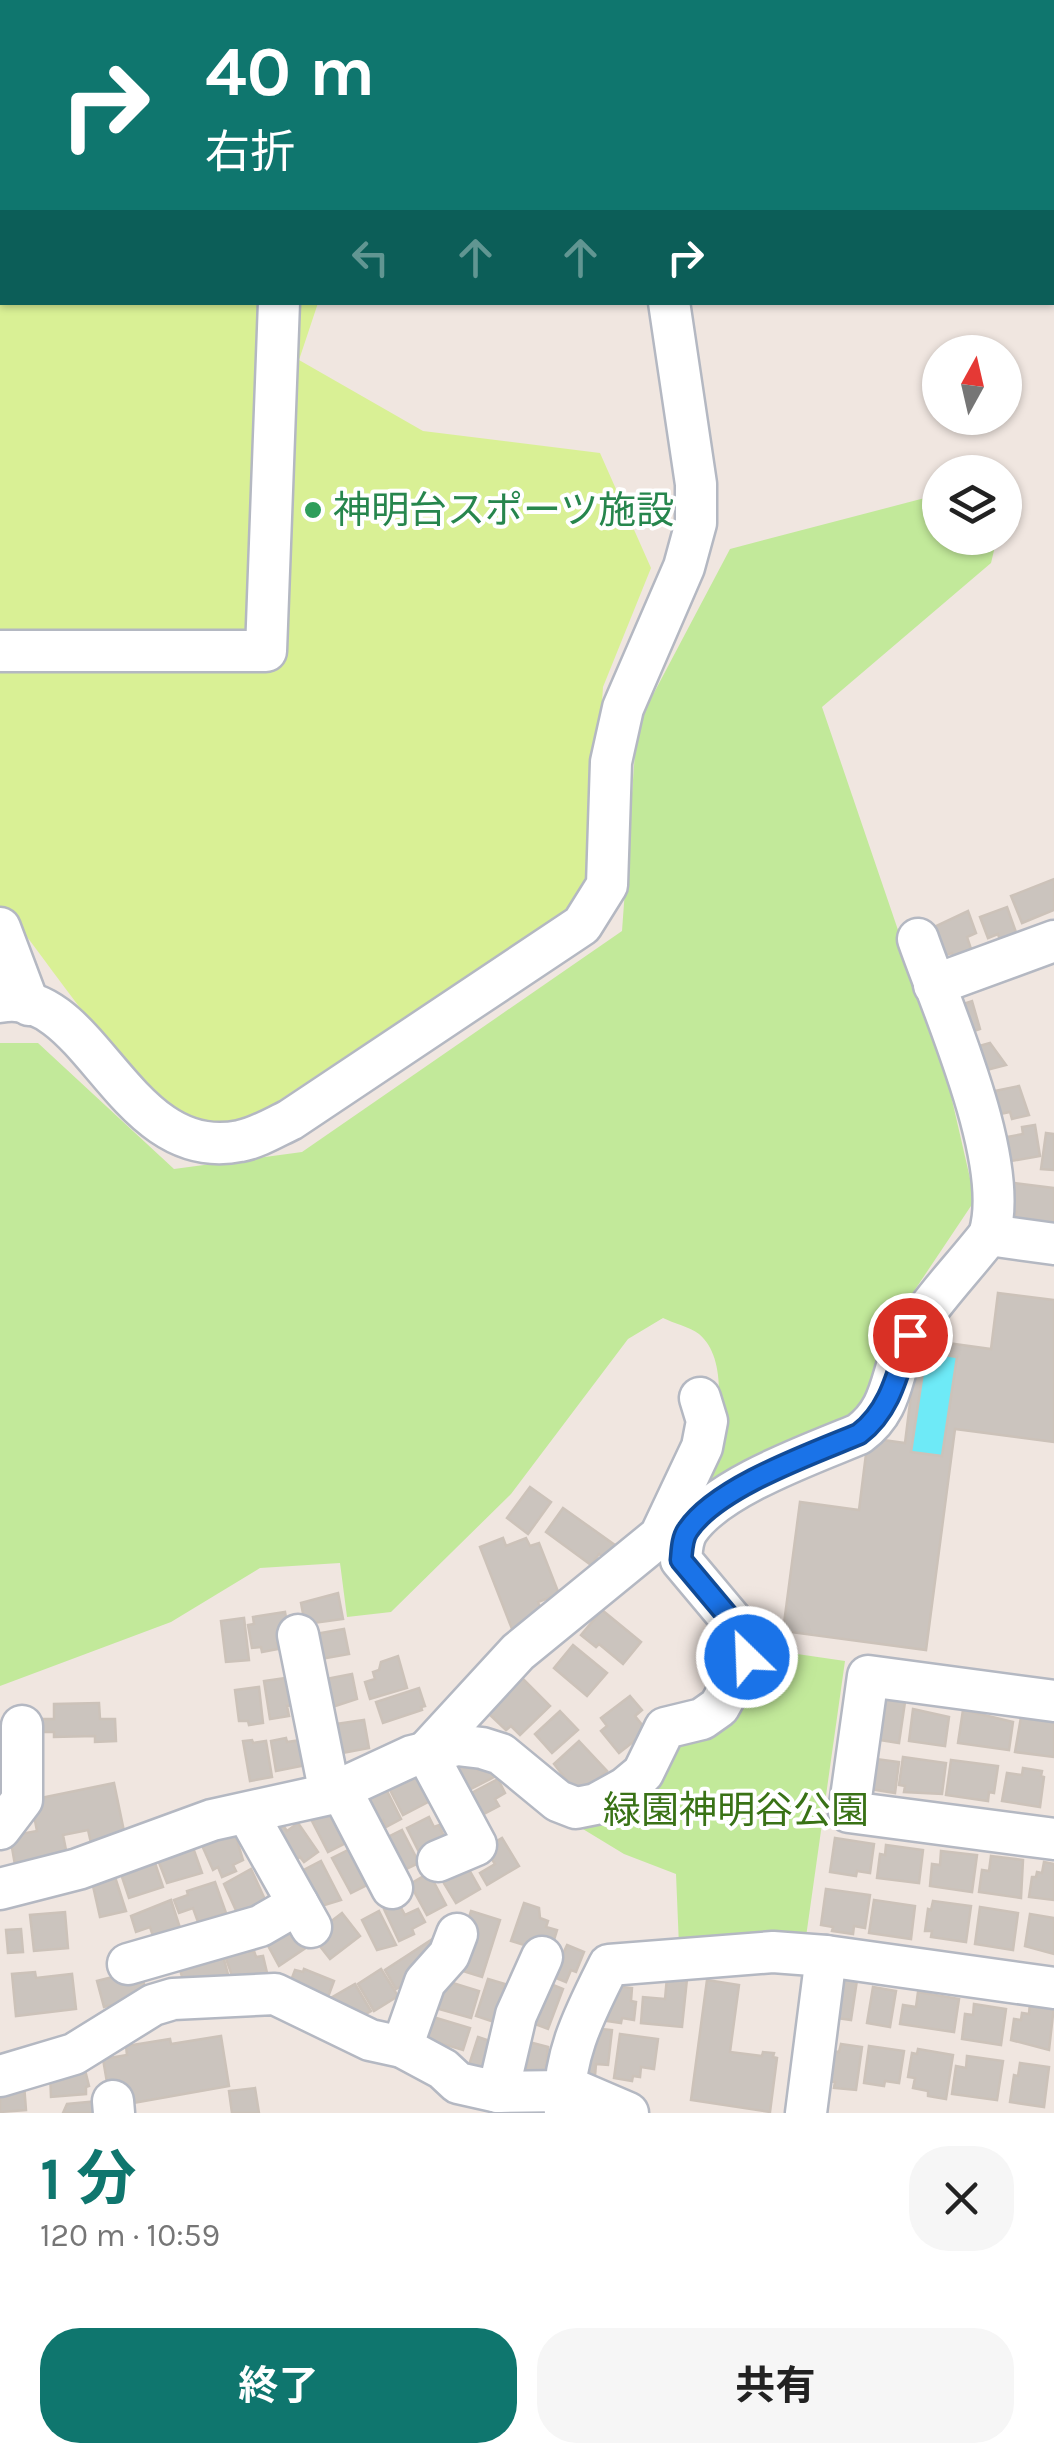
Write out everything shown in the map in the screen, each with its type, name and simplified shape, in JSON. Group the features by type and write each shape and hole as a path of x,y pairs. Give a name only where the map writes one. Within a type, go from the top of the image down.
{"street":[{"path":"0,652 266,651 279,305"},
{"path":"0,928 15,1004 56,1016 148,1118 194,1141 240,1141 290,1120 582,925 607,885 611,762 623,708 684,568 696,523 696,484 669,305"},
{"path":"0,1890 78,1870 212,1820 336,1792 426,1752 457,1746 501,1754 558,1801 576,1808 596,1804 642,1773 665,1728 702,1719 720,1707 747,1657 743,1634 681,1560 688,1528 732,1492 859,1434 873,1423 886,1405 910,1335 989,1236 994,1218 994,1180 970,1084 918,939"},
{"path":"934,985 1054,940"},
{"path":"989,1236 1054,1244"},
{"path":"426,1752 518,1652 660,1536 702,1447 708,1421 700,1398"},
{"path":"298,1636 336,1792 392,1888"},
{"path":"1054,1701 868,1676 849,1812 1054,1840"},
{"path":"0,1829 22,1800 22,1726"},
{"path":"426,1752 476,1845 438,1861"},
{"path":"173,1998 145,1960 305,1916 247,1813"},
{"path":"390,2043 425,1982 449,1955 457,1934"},
{"path":"565,2097 574,2035 609,1965 773,1952 1054,1988"},
{"path":"806,2113 826,1956"},
{"path":"498,2092 516,2015 542,1957"},
{"path":"0,2076 74,2054 153,2005 173,1998 275,1994 370,2040 390,2043 443,2069 458,2084 498,2092 565,2097 628,2113"}],"green space":[{"name":"神明台スポーツ施設","path":"0,305 317,305 299,360 423,431 600,453 651,568 603,687 591,864 573,906 269,1107 217,1125 194,1120 141,1079 87,1017 27,937 0,936"},
{"path":"922,499 922,555 993,555 991,563 822,707 944,1065 975,1200 896,1318 859,1411 769,1449 703,1492 718,1409 716,1366 710,1348 699,1334 663,1318 628,1339 511,1494 391,1612 347,1617 340,1563 260,1568 171,1622 0,1686 0,1043 38,1043 174,1169 302,1152 622,931 637,725 730,549"},
{"name":"緑園神明谷公園","path":"763,1649 845,1661 805,1944 679,1946 676,1874 624,1854 573,1823"}],"water":[{"path":"926,1352 957,1357 942,1456 911,1452"}],"building":[{"path":"1054,879 1054,910 1022,923 1011,896"},
{"path":"1007,907 1018,938 1001,944 998,934 988,938 980,917"},
{"path":"968,911 976,933 967,937 973,955 955,961 952,953 934,959 934,927"},
{"path":"972,1001 980,1029 974,1031 976,1038 961,1043 951,1008"},
{"path":"990,1043 1006,1065 975,1073 968,1049"},
{"path":"1019,1086 1029,1115 1012,1119 1010,1112 990,1116 985,1093"},
{"path":"1035,1125 1040,1156 1000,1163 996,1139 1023,1134 1022,1127"},
{"path":"1046,1133 1054,1134 1054,1170 1041,1169"},
{"path":"1007,1182 1054,1188 1054,1224 1015,1219 1016,1212 1004,1211"},
{"path":"998,1293 1054,1300 1054,1442 955,1429 926,1650 783,1631 800,1502 859,1510 868,1438 905,1443 918,1339 991,1349","holes":["926,1352 957,1357 942,1456 911,1452"]},
{"path":"530,1487 551,1502 528,1534 507,1518"},
{"path":"563,1508 622,1550 612,1563 599,1554 591,1565 546,1532"},
{"path":"503,1538 506,1546 526,1538 530,1546 539,1543 559,1594 538,1602 544,1619 514,1634 480,1547"},
{"path":"338,1593 343,1619 305,1624 301,1603"},
{"path":"602,1610 641,1642 623,1664 581,1635"},
{"path":"285,1612 290,1641 277,1643 278,1649 262,1652 261,1647 252,1648 248,1625 254,1624 253,1617"},
{"path":"244,1618 249,1660 226,1662 221,1621"},
{"path":"344,1629 349,1654 315,1660 315,1634"},
{"path":"573,1645 607,1673 587,1696 554,1668"},
{"path":"398,1656 407,1688 370,1699 365,1682 375,1679 373,1672 379,1670 381,1662"},
{"path":"516,1672 550,1706 520,1735 511,1726 506,1730 487,1712"},
{"path":"352,1674 357,1699 326,1709 321,1680"},
{"path":"286,1678 293,1705 287,1706 289,1716 270,1719 264,1681"},
{"path":"259,1687 263,1723 249,1725 248,1721 239,1721 235,1690"},
{"path":"419,1688 425,1706 422,1710 383,1723 376,1702"},
{"path":"630,1696 642,1710 635,1716 647,1731 619,1753 601,1731 607,1726 601,1718"},
{"path":"872,1697 905,1702 899,1743 867,1738"},
{"path":"99,1703 100,1719 115,1719 116,1741 95,1742 95,1736 54,1737 54,1732 35,1732 35,1719 54,1719 54,1704"},
{"path":"913,1709 949,1717 945,1746 909,1741"},
{"path":"963,1710 1013,1722 1009,1750 958,1743"},
{"path":"560,1711 578,1730 552,1753 535,1734"},
{"path":"1021,1717 1054,1722 1054,1757 1015,1752"},
{"path":"364,1720 369,1748 342,1753 329,1725"},
{"path":"286,1738 287,1742 301,1740 306,1765 276,1771 271,1741"},
{"path":"243,1741 266,1741 272,1777 250,1781"},
{"path":"579,1741 607,1771 579,1796 554,1764"},
{"path":"467,1750 478,1770 490,1764 496,1776 461,1794 444,1763"},
{"path":"861,1757 899,1762 895,1793 857,1787"},
{"path":"903,1757 946,1763 942,1794 904,1792 905,1786 899,1785"},
{"path":"951,1760 998,1766 994,1793 989,1792 988,1801 946,1795"},
{"path":"1023,1768 1042,1771 1040,1807 1002,1801 1007,1773 1022,1775"},
{"path":"414,1770 430,1801 403,1815 387,1784"},
{"path":"498,1779 505,1793 495,1799 499,1806 476,1818 464,1797"},
{"path":"114,1783 125,1836 91,1843 88,1830 63,1835 67,1855 15,1865 10,1836 37,1831 31,1800"},
{"path":"384,1785 401,1819 386,1827 383,1820 371,1825 357,1799"},
{"path":"334,1810 350,1841 328,1852 312,1821"},
{"path":"429,1817 434,1827 439,1825 446,1841 420,1854 407,1828"},
{"path":"298,1823 318,1852 304,1862 300,1857 291,1863 270,1832 282,1824 287,1831"},
{"path":"402,1830 419,1863 400,1872 376,1843"},
{"path":"225,1832 227,1837 235,1834 243,1860 233,1865 236,1871 222,1877 218,1867 213,1870 200,1841"},
{"path":"502,1838 519,1866 487,1885 480,1873 495,1864 485,1848"},
{"path":"835,1838 874,1844 870,1873 857,1871 856,1876 830,1872"},
{"path":"191,1842 202,1873 167,1883 156,1855"},
{"path":"886,1845 923,1850 919,1883 877,1878 880,1854 885,1855"},
{"path":"350,1849 375,1881 351,1893 332,1858"},
{"path":"941,1851 977,1855 972,1892 930,1886 932,1864 940,1865"},
{"path":"991,1856 1023,1860 1021,1898 979,1892 982,1870 989,1871"},
{"path":"153,1857 163,1887 129,1898 120,1871"},
{"path":"321,1861 341,1900 318,1907 296,1874"},
{"path":"1044,1862 1054,1864 1054,1900 1029,1897 1032,1877 1042,1873"},
{"path":"467,1866 480,1889 456,1903 442,1880"},
{"path":"251,1869 267,1904 239,1917 224,1884"},
{"path":"429,1873 446,1905 427,1915 410,1884"},
{"path":"115,1877 126,1911 100,1917 93,1886 98,1885 97,1880"},
{"path":"215,1882 226,1913 198,1922 193,1908 179,1913 174,1900 188,1895 187,1891"},
{"path":"826,1889 870,1895 865,1928 854,1926 853,1934 821,1925"},
{"path":"171,1900 180,1928 153,1936 150,1927 136,1932 131,1916"},
{"path":"874,1900 915,1906 911,1939 869,1933"},
{"path":"933,1901 971,1906 966,1942 931,1937 932,1931 925,1931"},
{"path":"398,1902 405,1915 418,1909 425,1922 412,1929 414,1934 399,1941 384,1909"},
{"path":"524,1903 539,1908 540,1918 548,1921 546,1927 557,1930 550,1953 511,1941"},
{"path":"980,1907 1018,1913 1013,1950 975,1944"},
{"path":"379,1911 396,1945 377,1950 362,1920"},
{"path":"471,1911 500,1920 482,1977 453,1968"},
{"path":"65,1912 68,1948 34,1951 30,1915"},
{"path":"342,1913 360,1936 330,1959 312,1936"},
{"path":"1030,1914 1054,1918 1054,1954 1025,1946"},
{"path":"295,1925 307,1947 279,1966 265,1940"},
{"path":"21,1929 23,1952 8,1953 6,1930"},
{"path":"434,1938 443,1953 419,1976 396,1989 385,1970"},
{"path":"567,1945 584,1952 576,1972 571,1970 566,1982 549,1975 558,1954 562,1956"},
{"path":"247,1946 256,1957 263,1956 268,1977 235,1984 225,1956"},
{"path":"222,1952 229,1978 185,1989 180,1969"},
{"path":"304,1969 334,1981 328,1997 287,1991 295,1970"},
{"path":"381,1969 398,1996 374,2011 358,1984"},
{"path":"136,1971 142,1976 147,1996 104,2007 97,1981"},
{"path":"35,1972 36,1978 72,1974 76,2009 16,2016 12,1974"},
{"path":"667,1977 687,1979 682,2027 641,2023 643,1997 665,1999"},
{"path":"837,1978 857,1980 851,2020 823,2016"},
{"path":"488,1979 505,1984 503,1988 508,1989 494,2022 476,2016"},
{"path":"443,1980 479,1991 471,2018 435,2008"},
{"path":"707,1980 739,1985 730,2052 762,2056 763,2052 774,2053 777,2058 770,2112 691,2100"},
{"path":"543,1981 563,1989 548,2029 527,2021"},
{"path":"355,1984 371,2011 345,2026 329,1999"},
{"path":"605,1985 632,1988 631,2001 636,2002 634,2020 600,2020"},
{"path":"873,1987 896,1991 890,2027 867,2023"},
{"path":"918,1992 959,1999 954,2032 900,2024 903,2005 916,2007"},
{"path":"1030,2002 1054,2006 1049,2050 1011,2040 1014,2019 1021,2020 1022,2013 1029,2014"},
{"path":"974,2004 1006,2009 1001,2045 962,2039 965,2014 973,2015"},
{"path":"433,2017 470,2028 463,2050 426,2039"},
{"path":"582,2027 612,2030 608,2065 596,2064 595,2076 577,2075"},
{"path":"620,2034 658,2039 654,2069 641,2067 640,2077 633,2076 632,2081 614,2078"},
{"path":"221,2036 229,2086 133,2103 130,2090 109,2094 103,2059 127,2055 126,2046"},
{"path":"478,2037 499,2044 487,2078 469,2065"},
{"path":"529,2042 548,2047 545,2077 526,2075"},
{"path":"841,2044 862,2047 856,2090 834,2088 835,2082 817,2080 826,2050 839,2052"},
{"path":"869,2046 904,2051 899,2083 864,2083"},
{"path":"918,2049 953,2055 946,2099 913,2088 915,2078 908,2077 912,2053 917,2054"},
{"path":"967,2056 1003,2061 997,2100 952,2094 956,2066 966,2068"},
{"path":"1020,2063 1049,2067 1044,2107 1010,2102"},
{"path":"85,2070 89,2086 86,2094 51,2097 50,2072"},
{"path":"24,2084 26,2110 0,2112 0,2085"},
{"path":"255,2088 259,2113 232,2113 229,2091"},
{"path":"97,2101 98,2113 63,2113 67,2104"}],"place":[{"name":"神明台スポーツ施設","path":"313,510"}],"route":[{"path":"747,1657 743,1634 681,1560 688,1528 732,1492 859,1434 873,1423 886,1405 910,1335"}]}
